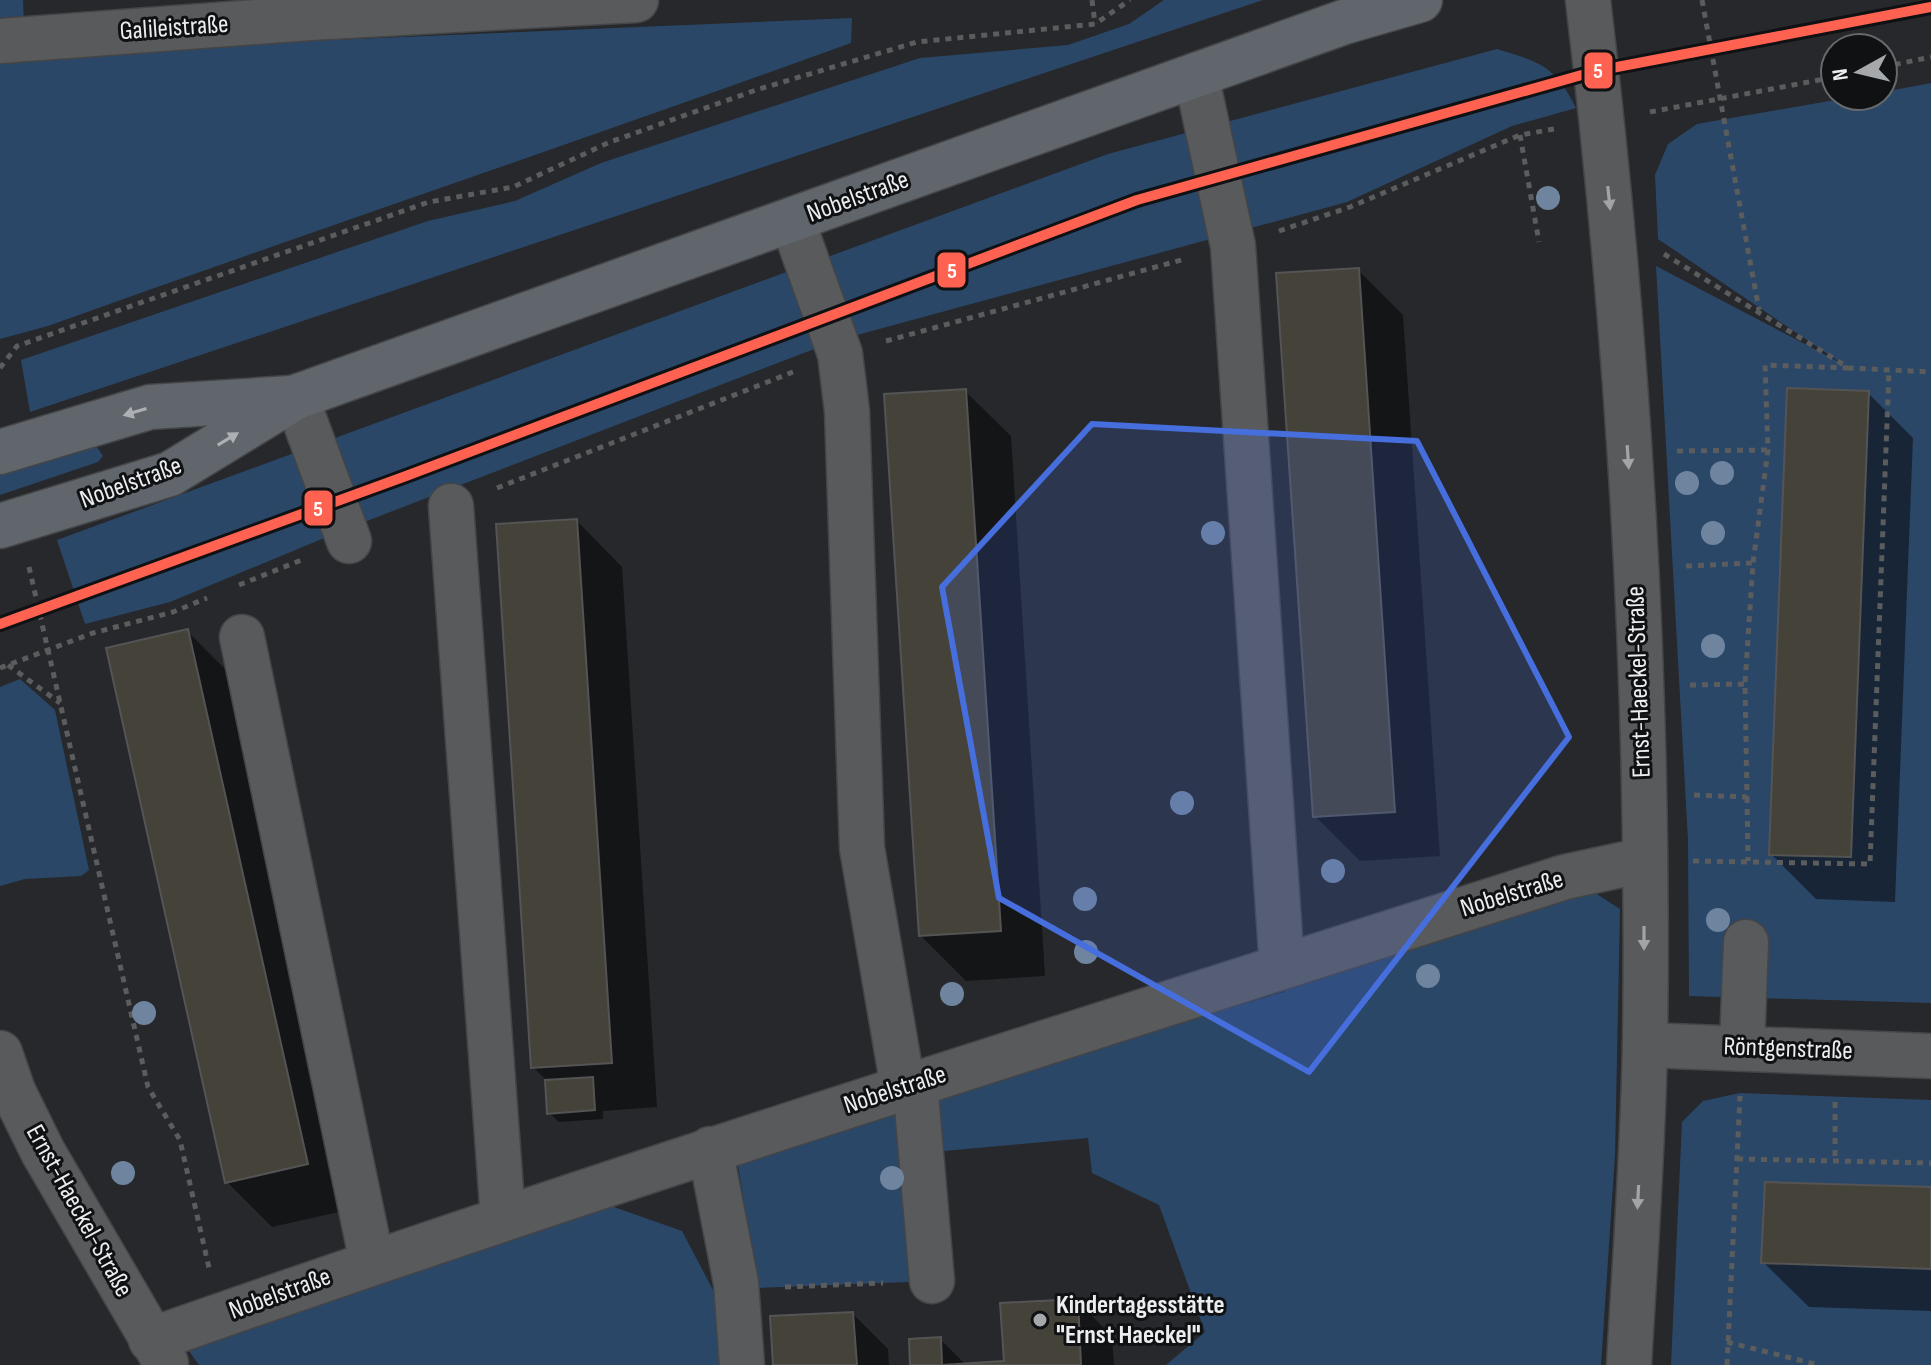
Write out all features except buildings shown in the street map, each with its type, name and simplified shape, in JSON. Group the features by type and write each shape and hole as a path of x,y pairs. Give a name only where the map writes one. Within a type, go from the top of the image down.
{"main road":[{"name":"Nobelstraße","path":"0,526 170,474 296,397 1344,22 1420,0"},
{"name":"Nobelstraße","path":"0,452 150,407 296,397"}],"street":[{"name":"Galileistraße","path":"0,41 310,18 636,0"},
{"name":"Ernst-Haeckel-Straße","path":"1588,0 1614,246 1636,569 1644,860 1645,1045 1629,1365"},
{"path":"1196,75 1233,246 1282,967"},
{"path":"792,220 840,354 847,411 862,848 909,1085 932,1281"},
{"path":"296,397 349,541"},
{"path":"451,506 503,1218"},
{"path":"242,637 372,1262"},
{"name":"Nobelstraße","path":"159,1352 219,1316 710,1149 1565,877 1644,860"},
{"path":"1742,1047 1746,942"},
{"name":"Röntgenstraße","path":"1645,1045 1931,1056"},
{"name":"Ernst-Haeckel-Straße","path":"0,1053 13,1091 43,1152 159,1352"},
{"path":"710,1149 736,1283 742,1365"}],"path":[{"path":"1092,0 1095,24"},
{"path":"0,368 17,346 429,202 513,187 610,142 756,90 917,42 1095,24 1130,0"},
{"path":"1703,0 1759,311"},
{"path":"1899,64 1931,57"},
{"path":"451,506 840,354 1233,246 1350,207 1520,135 1819,80"},
{"path":"1520,135 1539,242"},
{"path":"1614,246 1648,244 1849,368"},
{"path":"1748,861 1745,684 1753,563 1768,450 1765,365 1931,372"},
{"path":"1644,860 1870,864 1889,370"},
{"path":"1628,453 1768,450"},
{"path":"232,588 349,541"},
{"path":"1636,569 1753,563"},
{"path":"0,668 49,648 173,612 217,594"},
{"path":"49,648 148,1087 180,1140 219,1316"},
{"path":"8,665 61,703"},
{"path":"1642,793 1747,797"},
{"path":"1727,1365 1742,1047"},
{"path":"1737,1159 1931,1163"},
{"path":"736,1283 758,1288 932,1281"},
{"path":"1727,1342 1819,1365"}],"highlighted area":[{"path":"1092,424 1417,441 1569,737 1309,1072 999,898 942,587"}],"shaded area":[{"path":"0,0 23,0 24,26 0,28"},
{"path":"1164,0 1263,0 30,412 21,360 428,221 515,201 601,163 920,58 1068,45 1129,24"},
{"path":"852,18 851,43 48,326 0,339 0,54"},
{"path":"1497,49 1545,68 1561,83 1576,108 1512,126 1347,202 835,341 346,529 170,602 85,624 57,540 1108,154"},
{"path":"1931,83 1931,1003 1689,996 1688,840 1656,266 1841,363 1658,239 1655,175 1668,144 1697,124 1819,103 1819,112 1899,112 1899,89"},
{"path":"94,443 103,456 98,462 0,495 0,471"},
{"path":"20,679 55,710 89,870 81,876 25,879 0,886 0,687"},
{"path":"1586,887 1620,909 1615,1155 1601,1365 1166,1365 1205,1332 1159,1205 1092,1173 1088,1138 922,1153 932,1281 758,1288 736,1153 1284,992 1292,983"},
{"path":"1740,1093 1931,1100 1931,1365 1671,1365 1682,1122 1703,1101"},
{"path":"611,1206 682,1231 713,1290 727,1365 199,1365 181,1340"}],"transit line":[{"name":"5","path":"0,624 406,476 1137,200 1596,71 1931,7"}],"place":[{"name":"Kindertagesstätte \"Ernst Haeckel\"","path":"1040,1320"}]}
